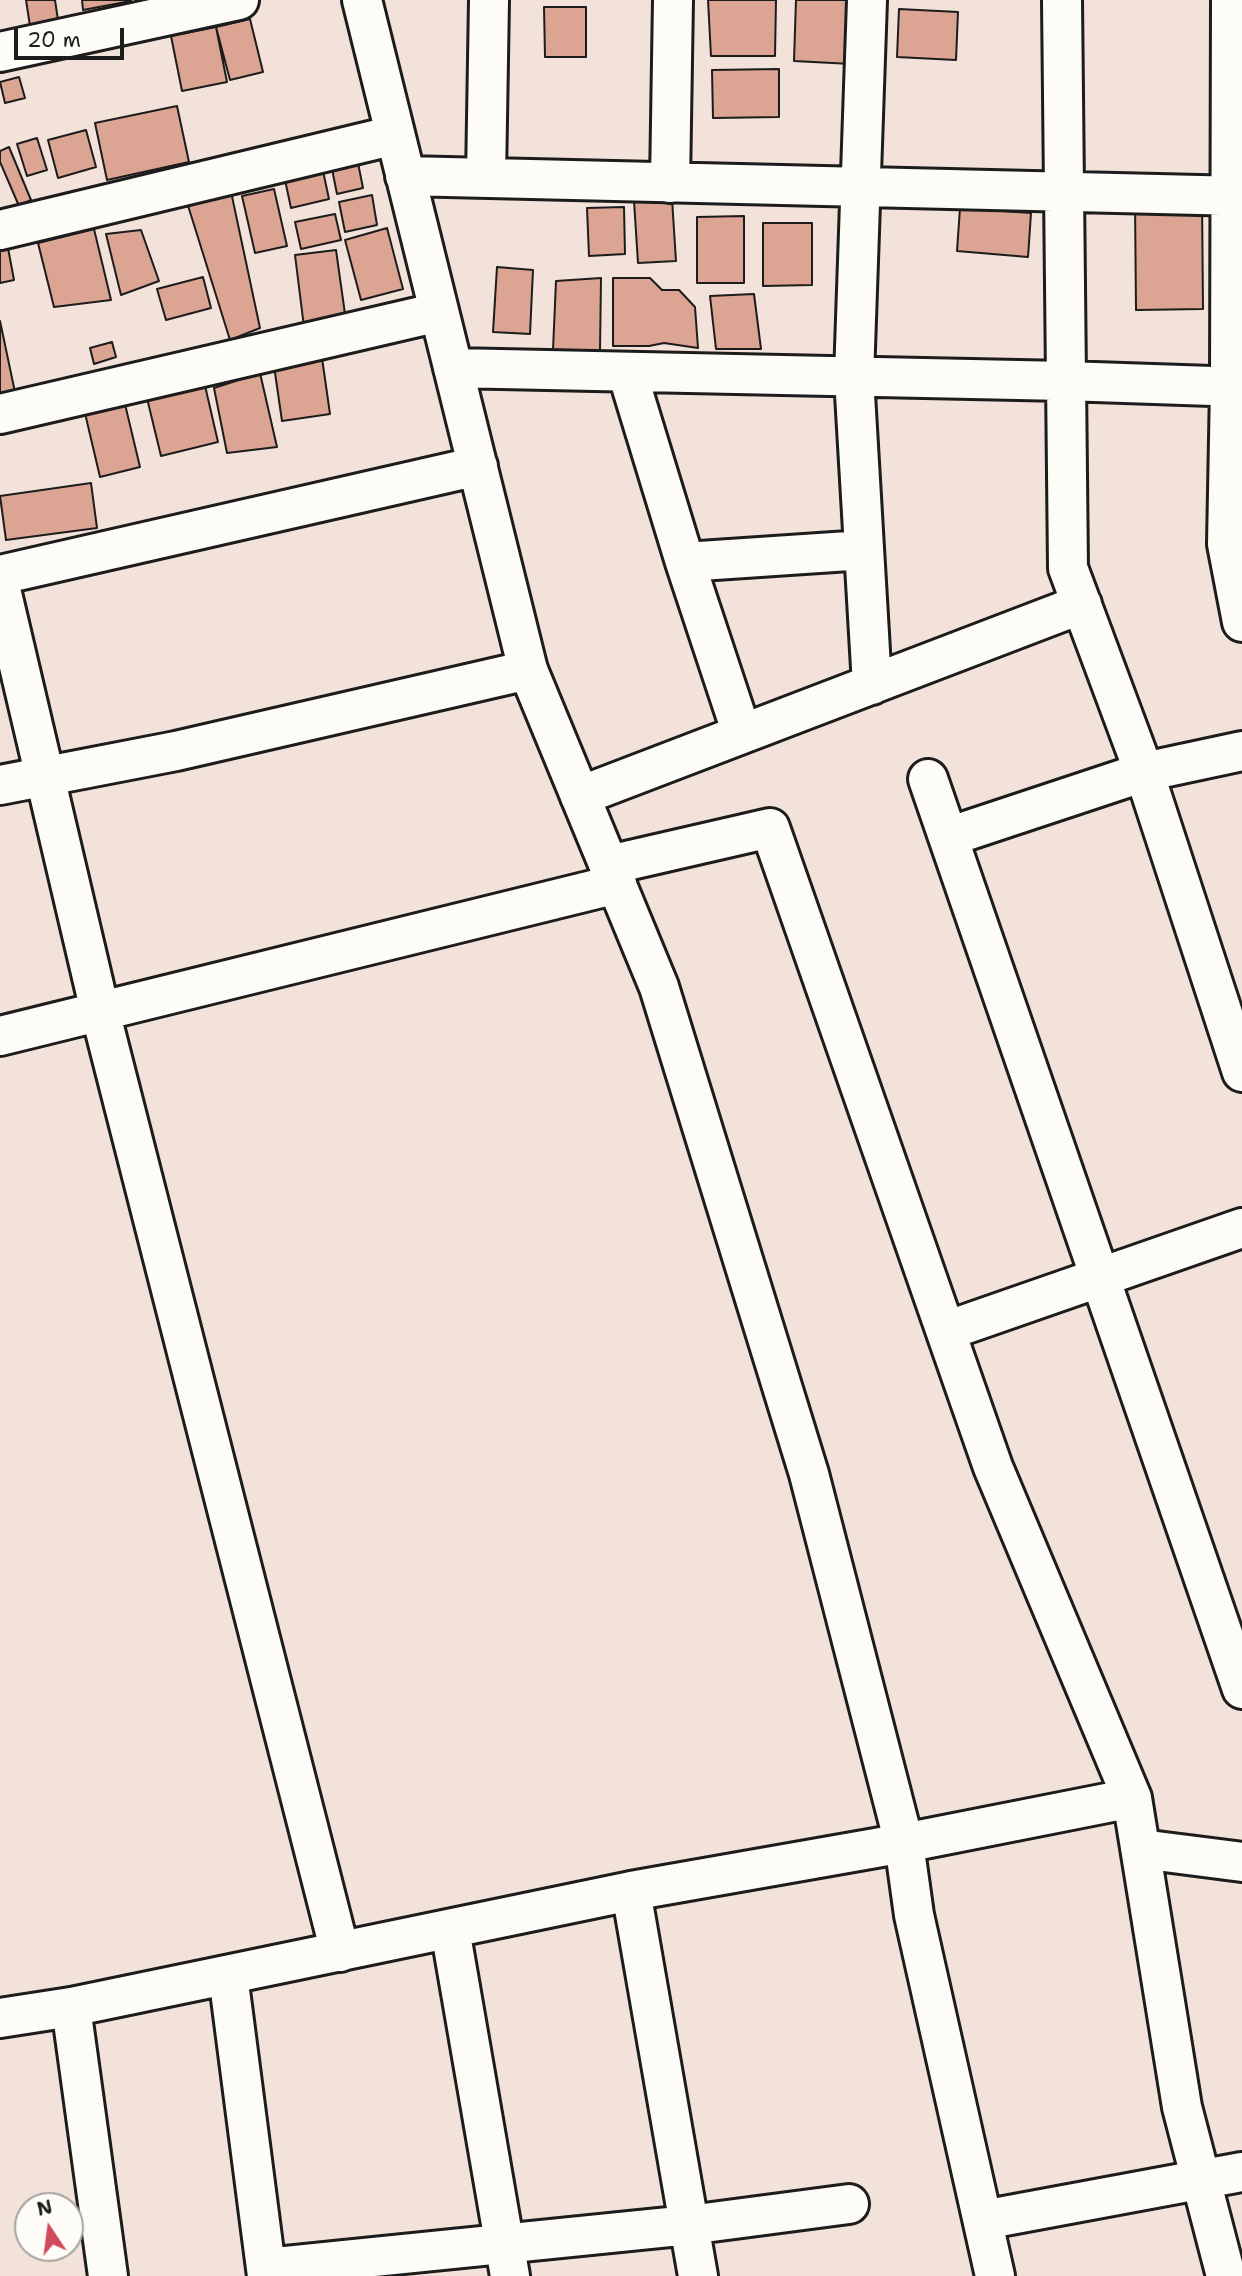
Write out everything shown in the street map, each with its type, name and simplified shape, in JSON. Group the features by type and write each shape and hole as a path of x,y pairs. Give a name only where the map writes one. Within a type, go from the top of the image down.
{"street":[{"path":"0,52 239,0"},
{"path":"362,0 528,670 659,987 809,1475 904,1843 914,1915 995,2276"},
{"path":"486,178 489,0"},
{"path":"670,183 673,0"},
{"path":"867,0 854,377 872,685"},
{"path":"1062,0 1068,568 1144,772 1242,1072"},
{"path":"1231,0 1236,196 1236,387 1227,544 1242,622"},
{"path":"0,230 395,135"},
{"path":"405,176 1236,196"},
{"path":"0,414 439,312"},
{"path":"453,368 1065,380 1236,387"},
{"path":"627,372 685,562 742,734"},
{"path":"0,575 478,466"},
{"path":"685,562 864,550"},
{"path":"0,585 100,1011 340,1952"},
{"path":"580,796 1082,604"},
{"path":"0,785 176,751 528,670"},
{"path":"948,837 1144,772 1242,751"},
{"path":"928,779 1242,1689"},
{"path":"0,1036 613,875 770,828 993,1467 1132,1798 1182,2107 1226,2276"},
{"path":"946,1331 1242,1228"},
{"path":"0,2018 71,2007 631,1891 904,1843 1132,1798"},
{"path":"1140,1849 1242,1862"},
{"path":"631,1891 698,2276"},
{"path":"450,1929 508,2260"},
{"path":"228,1975 266,2272 508,2260 689,2225 849,2204"},
{"path":"71,2007 108,2276"},
{"path":"982,2220 1242,2172"}],"building":[{"path":"26,0 55,0 58,20 30,26"},
{"path":"82,0 131,0 131,1 83,10"},
{"path":"708,0 776,0 775,56 711,56"},
{"path":"796,0 853,0 851,64 794,61"},
{"path":"544,7 586,7 586,57 545,57"},
{"path":"899,9 958,12 956,60 897,57"},
{"path":"250,19 263,72 230,80 216,27"},
{"path":"216,27 227,82 182,91 171,36"},
{"path":"779,69 779,117 713,118 712,70"},
{"path":"19,77 25,98 5,103 0,82"},
{"path":"177,106 189,162 107,180 95,123"},
{"path":"86,130 96,167 58,178 48,140"},
{"path":"37,138 47,170 27,176 17,144"},
{"path":"9,147 31,200 19,206 0,162 0,151"},
{"path":"358,163 363,188 337,194 332,169"},
{"path":"323,171 329,199 291,208 285,180"},
{"path":"230,187 260,328 230,340 185,196"},
{"path":"274,189 287,246 255,253 242,196"},
{"path":"372,195 377,225 345,232 339,202"},
{"path":"672,199 676,261 638,263 634,201"},
{"path":"1202,200 1203,309 1136,310 1135,201"},
{"path":"624,207 625,254 589,256 587,208"},
{"path":"960,208 1031,213 1028,257 957,251"},
{"path":"335,214 341,240 301,249 295,222"},
{"path":"744,216 744,283 697,283 697,217"},
{"path":"763,223 812,223 812,285 763,286"},
{"path":"387,228 403,289 361,300 345,240"},
{"path":"94,229 111,300 54,307 38,243"},
{"path":"141,230 159,281 121,295 106,234"},
{"path":"8,248 14,280 0,283 0,250"},
{"path":"336,250 346,321 304,327 295,255"},
{"path":"497,267 533,270 530,334 493,332"},
{"path":"203,277 211,308 166,320 157,289"},
{"path":"601,278 600,352 553,350 556,281"},
{"path":"613,278 650,278 662,290 679,290 695,307 698,348 664,343 649,346 613,346"},
{"path":"754,294 761,349 716,349 710,296"},
{"path":"0,321 16,397 0,399"},
{"path":"112,342 116,357 94,364 90,348"},
{"path":"320,344 330,414 282,421 272,352"},
{"path":"260,373 277,447 227,453 214,388"},
{"path":"203,377 218,442 161,456 145,390"},
{"path":"124,400 140,467 100,477 84,409"},
{"path":"91,483 97,528 6,540 0,496"}]}
